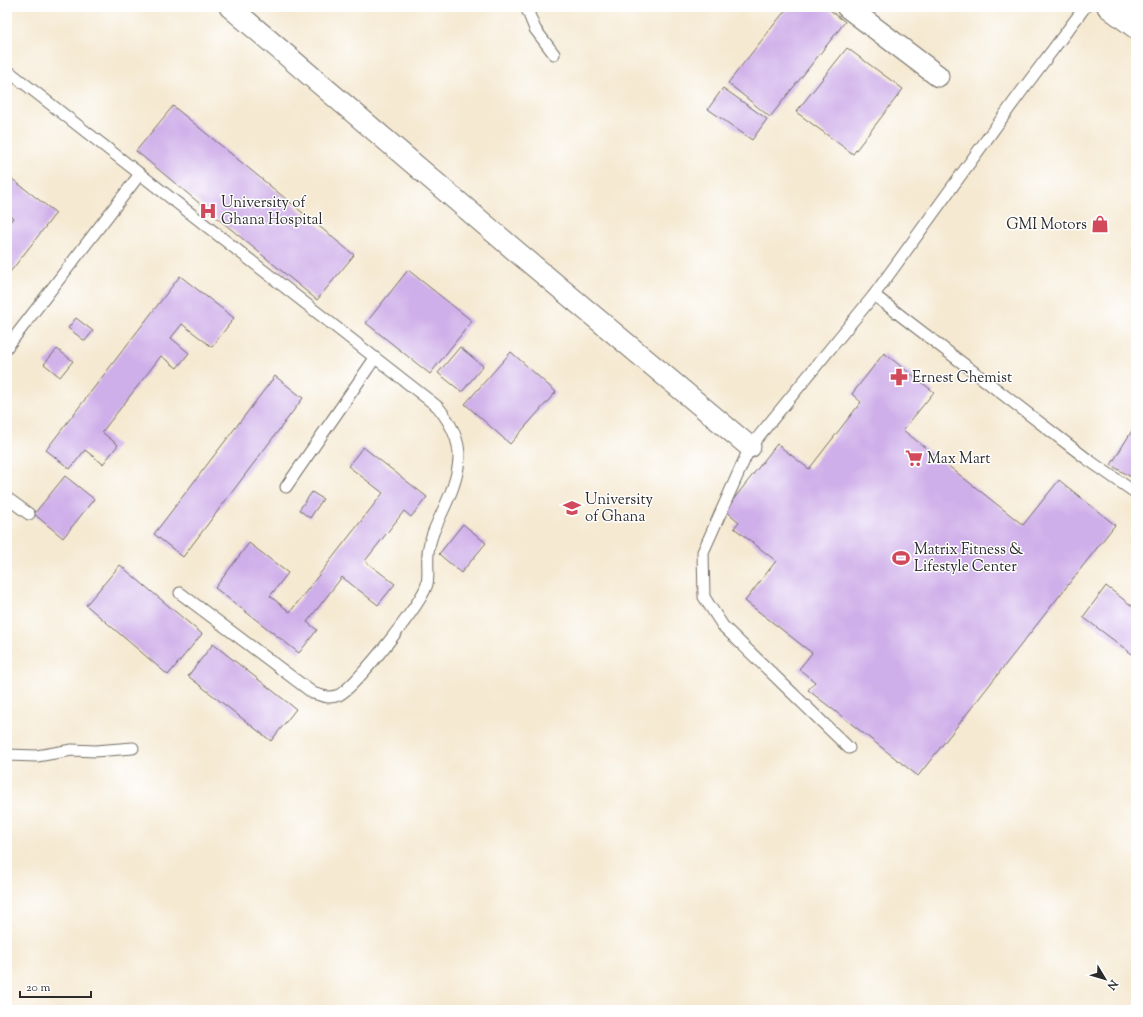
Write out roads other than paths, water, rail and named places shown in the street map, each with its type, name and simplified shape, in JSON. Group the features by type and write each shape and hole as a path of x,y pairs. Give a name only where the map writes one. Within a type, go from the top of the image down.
{"street":[{"path":"847,7 938,76"},
{"path":"1108,7 1136,28"},
{"path":"242,11 517,252 750,448"}],"lane":[{"path":"526,7 536,29 554,54"},
{"path":"849,748 723,626 704,597 704,552 750,448 874,295 1016,98 1085,7"},
{"path":"7,70 438,408 448,419 457,437 459,459 455,480 447,505 433,534 428,553 427,585 415,606 367,668 352,685 339,695 327,698 313,693 180,593"},
{"path":"7,347 140,174"},
{"path":"874,295 1087,459 1136,493"},
{"path":"286,487 375,358"},
{"path":"7,498 29,514"},
{"path":"7,755 37,756 72,750 95,751 133,748"}],"place":[{"name":"University of Ghana Hospital","path":"208,211"},
{"name":"GMI Motors","path":"1100,224"},
{"name":"Ernest Chemist","path":"899,377"},
{"name":"Max Mart","path":"914,458"},
{"name":"University of Ghana","path":"572,508"},
{"name":"Matrix Fitness & Lifestyle Center","path":"901,558"}]}
